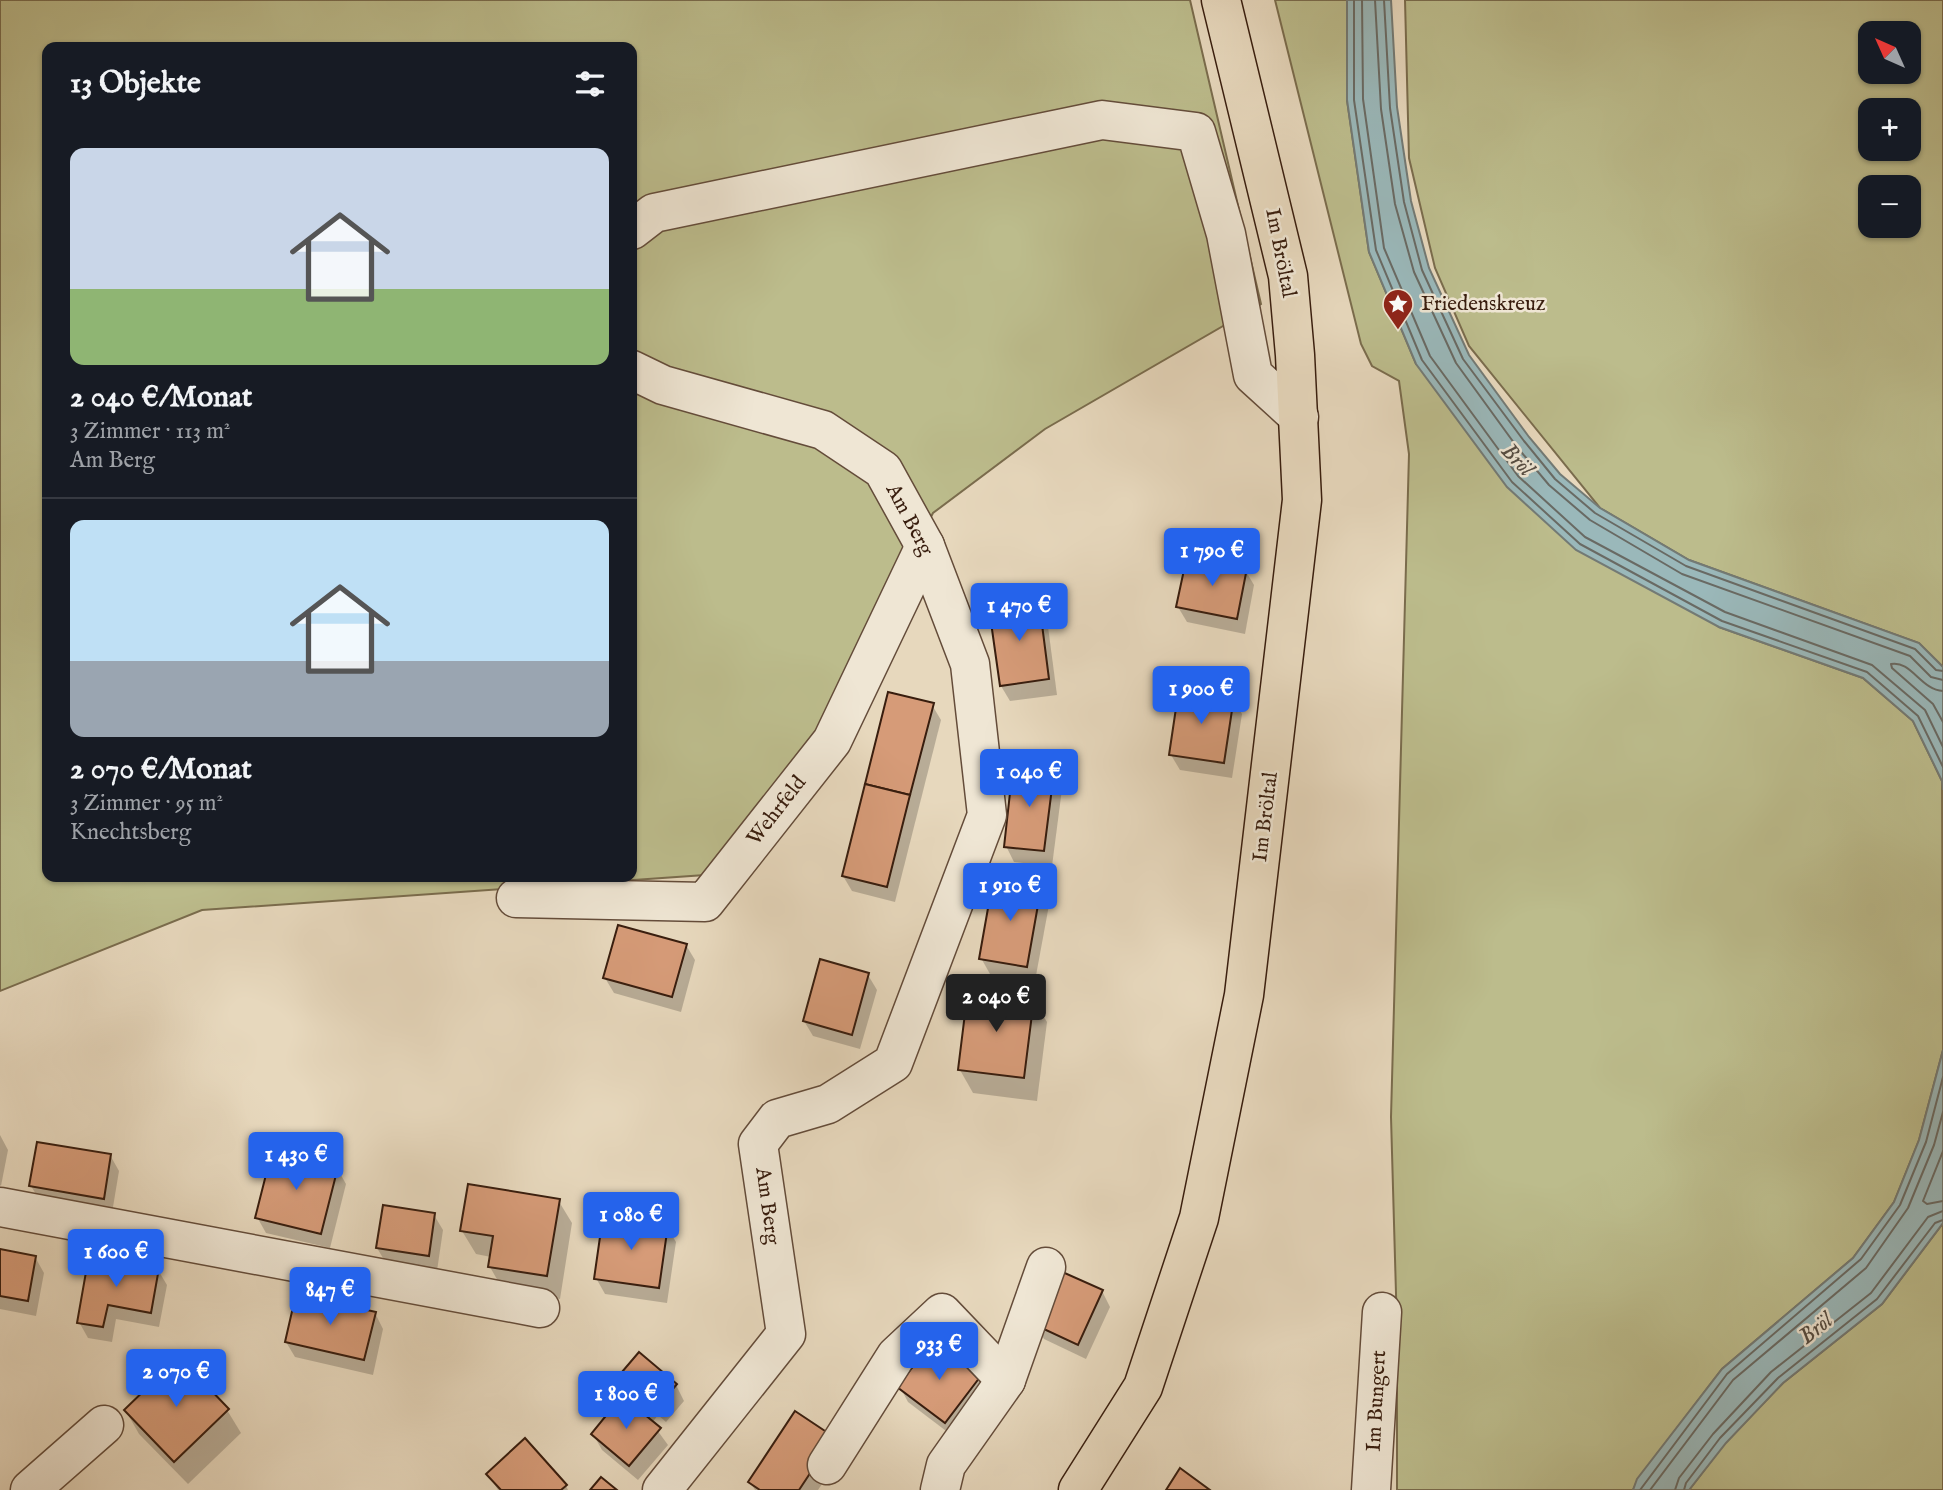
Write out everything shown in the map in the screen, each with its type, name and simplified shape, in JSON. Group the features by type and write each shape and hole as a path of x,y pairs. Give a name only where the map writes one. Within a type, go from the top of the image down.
{"main road":[{"name":"Im Bröltal","path":"1078,1490 1143,1387 1199,1218 1244,995 1302,500 1299,417 1287,276 1226,18"}],"street":[{"path":"637,226 653,213 1102,120 1196,132 1226,234 1252,375 1299,417"},
{"name":"Am Berg","path":"637,372 663,385 823,430 883,470 925,546 970,664 987,815 893,1063 828,1104 777,1119 758,1144 786,1334 662,1490"},
{"name":"Wehrfeld","path":"516,898 705,902 832,741 925,546"},
{"path":"0,1207 540,1308"},
{"path":"940,1490 946,1465 1006,1380 1046,1267"},
{"name":"Im Bungert","path":"1371,1490 1382,1312"},
{"path":"827,1465 896,1356 942,1313 1006,1380"},
{"path":"30,1490 104,1424"}],"green space":[{"path":"0,0 1190,0 1261,304 1045,429 933,513 820,729 705,875 637,880 637,42 42,42 42,882 604,882 202,910 0,991"},
{"path":"1275,0 1347,0 1347,100 1369,252 1416,364 1719,627 1863,678 1913,721 1942,781 1943,1050 1919,1140 1894,1202 1853,1258 1722,1369 1638,1479 1633,1490 1397,1490 1397,1329 1391,1117 1409,454 1399,381 1372,366 1361,344"},
{"path":"1405,0 1943,0 1943,667 1919,643 1689,560 1600,508 1469,346 1435,268 1409,158"},
{"path":"1943,1223 1943,1490 1689,1490 1725,1443 1783,1383 1882,1304"}],"water":[{"name":"Bröl","path":"1347,0 1391,0 1397,107 1411,201 1429,268 1469,355 1529,437 1560,474 1600,508 1689,560 1919,643 1943,667 1943,790 1942,781 1913,721 1863,678 1719,627 1576,550 1507,487 1416,364 1369,252 1347,100"},
{"name":"Bröl","path":"1943,1050 1943,1223 1882,1304 1783,1383 1726,1443 1689,1490 1633,1490 1637,1479 1722,1369 1853,1258 1894,1202 1919,1140"}],"building":[{"path":"1187,556 1247,568 1237,619 1176,607"},
{"path":"1039,601 1049,679 1000,686 989,608"},
{"path":"1179,688 1234,697 1224,763 1169,755"},
{"path":"888,692 934,703 910,795 865,784"},
{"path":"1013,766 1054,772 1044,851 1004,847"},
{"path":"865,784 910,795 887,887 842,876"},
{"path":"993,880 1041,888 1027,967 979,959"},
{"path":"618,925 687,944 672,997 603,978"},
{"path":"820,959 869,973 852,1035 803,1021"},
{"path":"968,989 1034,998 1024,1078 958,1070"},
{"path":"37,1142 111,1154 104,1199 29,1186"},
{"path":"272,1151 338,1167 321,1234 255,1218"},
{"path":"468,1184 560,1199 547,1276 488,1267 493,1236 460,1231"},
{"path":"383,1205 435,1213 429,1256 376,1248"},
{"path":"603,1216 668,1225 659,1288 594,1279"},
{"path":"0,1249 36,1256 28,1301 0,1296"},
{"path":"89,1255 159,1268 151,1313 108,1305 103,1327 77,1323"},
{"path":"1058,1270 1103,1290 1078,1345 1033,1324"},
{"path":"296,1294 376,1312 364,1360 285,1342"},
{"path":"933,1341 980,1377 945,1423 897,1387"},
{"path":"639,1352 677,1384 657,1408 649,1401 640,1411 622,1396 617,1403 604,1393"},
{"path":"179,1357 229,1409 174,1462 124,1410"},
{"path":"622,1396 661,1428 629,1466 591,1434"},
{"path":"795,1411 834,1437 799,1490 760,1490 748,1482"},
{"path":"525,1438 567,1485 561,1490 501,1490 486,1474"},
{"path":"1180,1468 1210,1490 1166,1490"},
{"path":"601,1477 617,1490 590,1490"}],"place":[{"name":"Friedenskreuz","path":"1398,331"}]}
